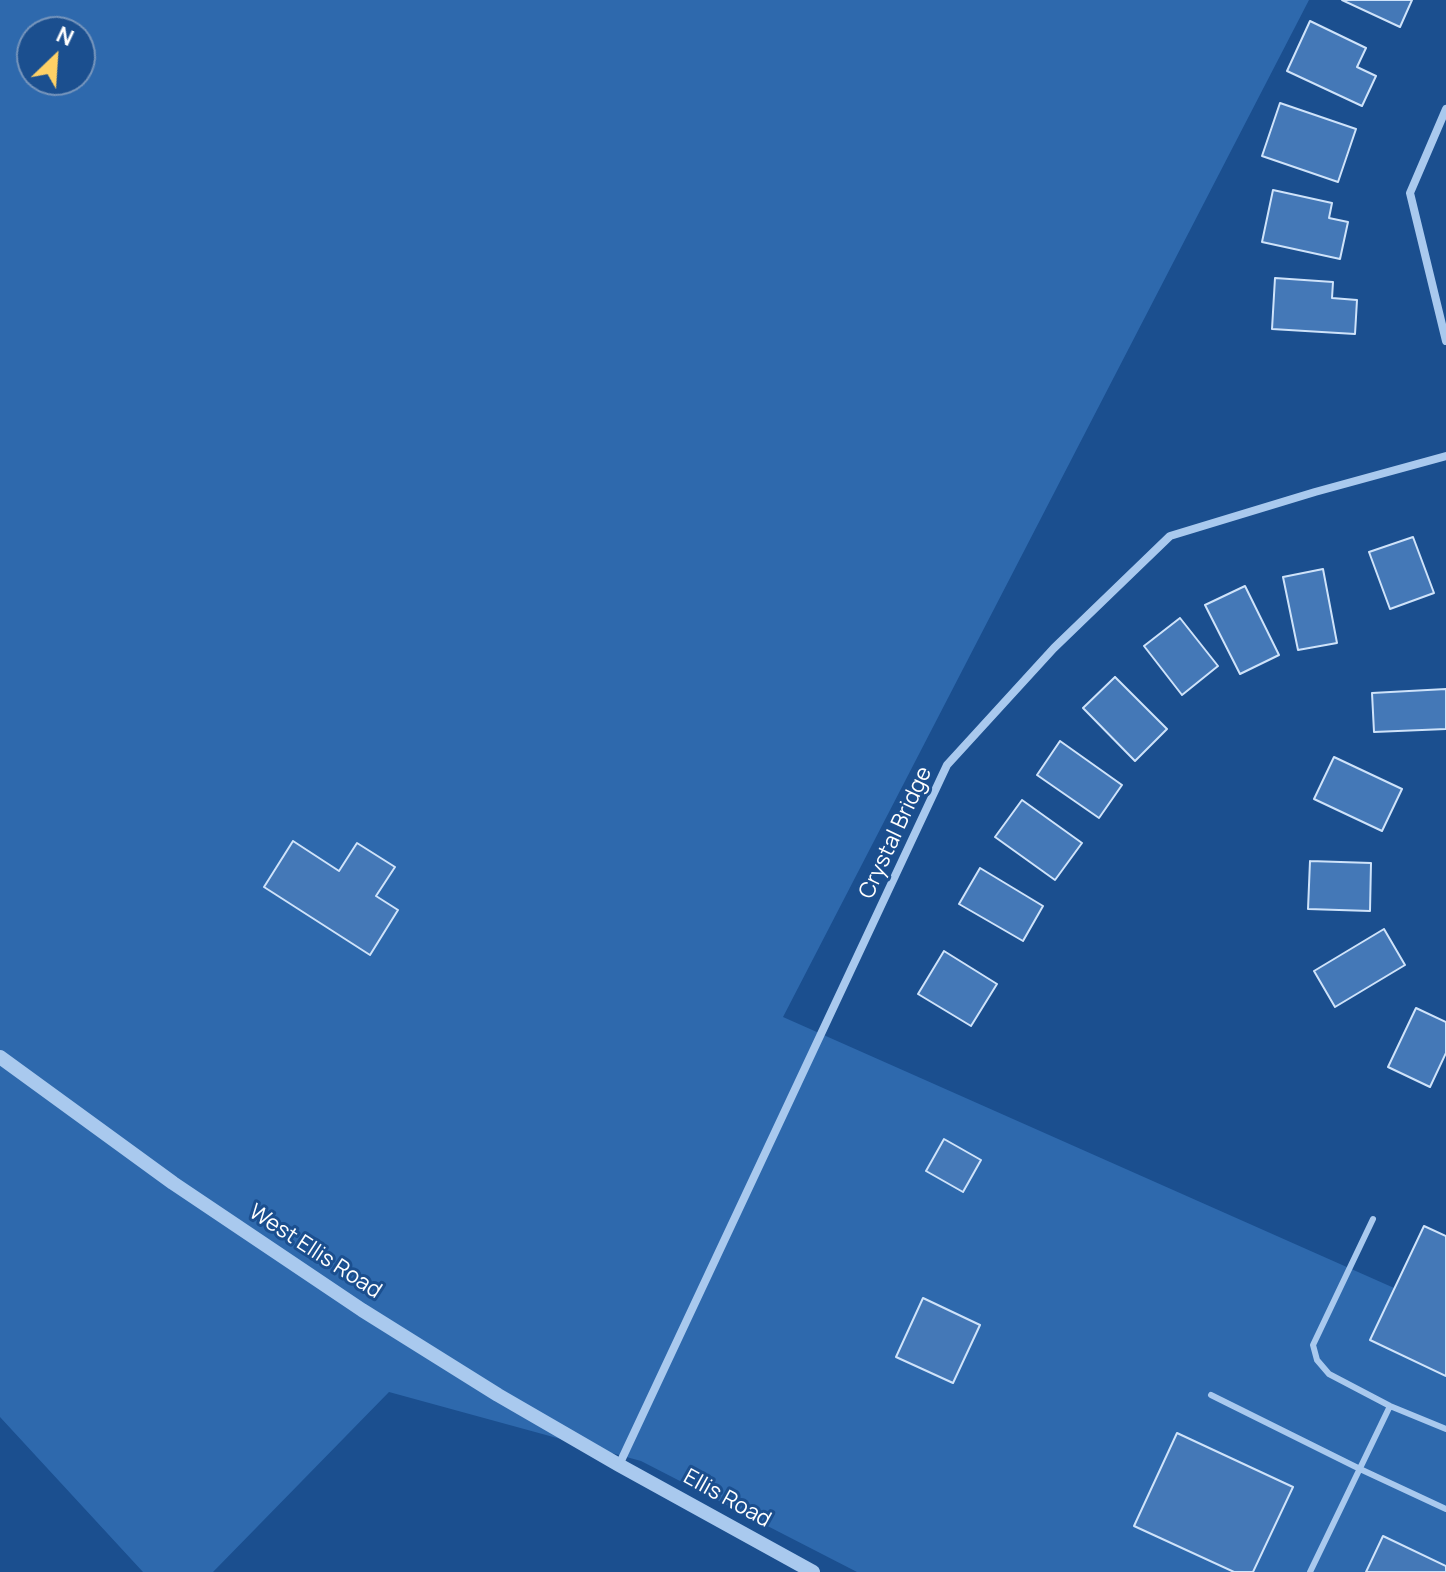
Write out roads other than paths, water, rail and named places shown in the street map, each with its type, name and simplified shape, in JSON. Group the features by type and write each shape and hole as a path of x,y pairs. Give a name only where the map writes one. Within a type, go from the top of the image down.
{"street":[{"path":"1446,109 1410,193 1446,341"},
{"name":"Crystal Bridge","path":"619,1465 947,765 1054,648 1170,536 1446,456"},
{"name":"West Ellis Road","path":"0,1057 173,1183 362,1310 498,1395 619,1465"},
{"name":"Ellis Road","path":"619,1465 813,1572"}],"lane":[{"path":"1373,1219 1313,1345 1317,1360 1329,1374 1390,1406 1446,1429"},
{"path":"1211,1395 1446,1509"},
{"path":"1310,1572 1390,1406"}]}
